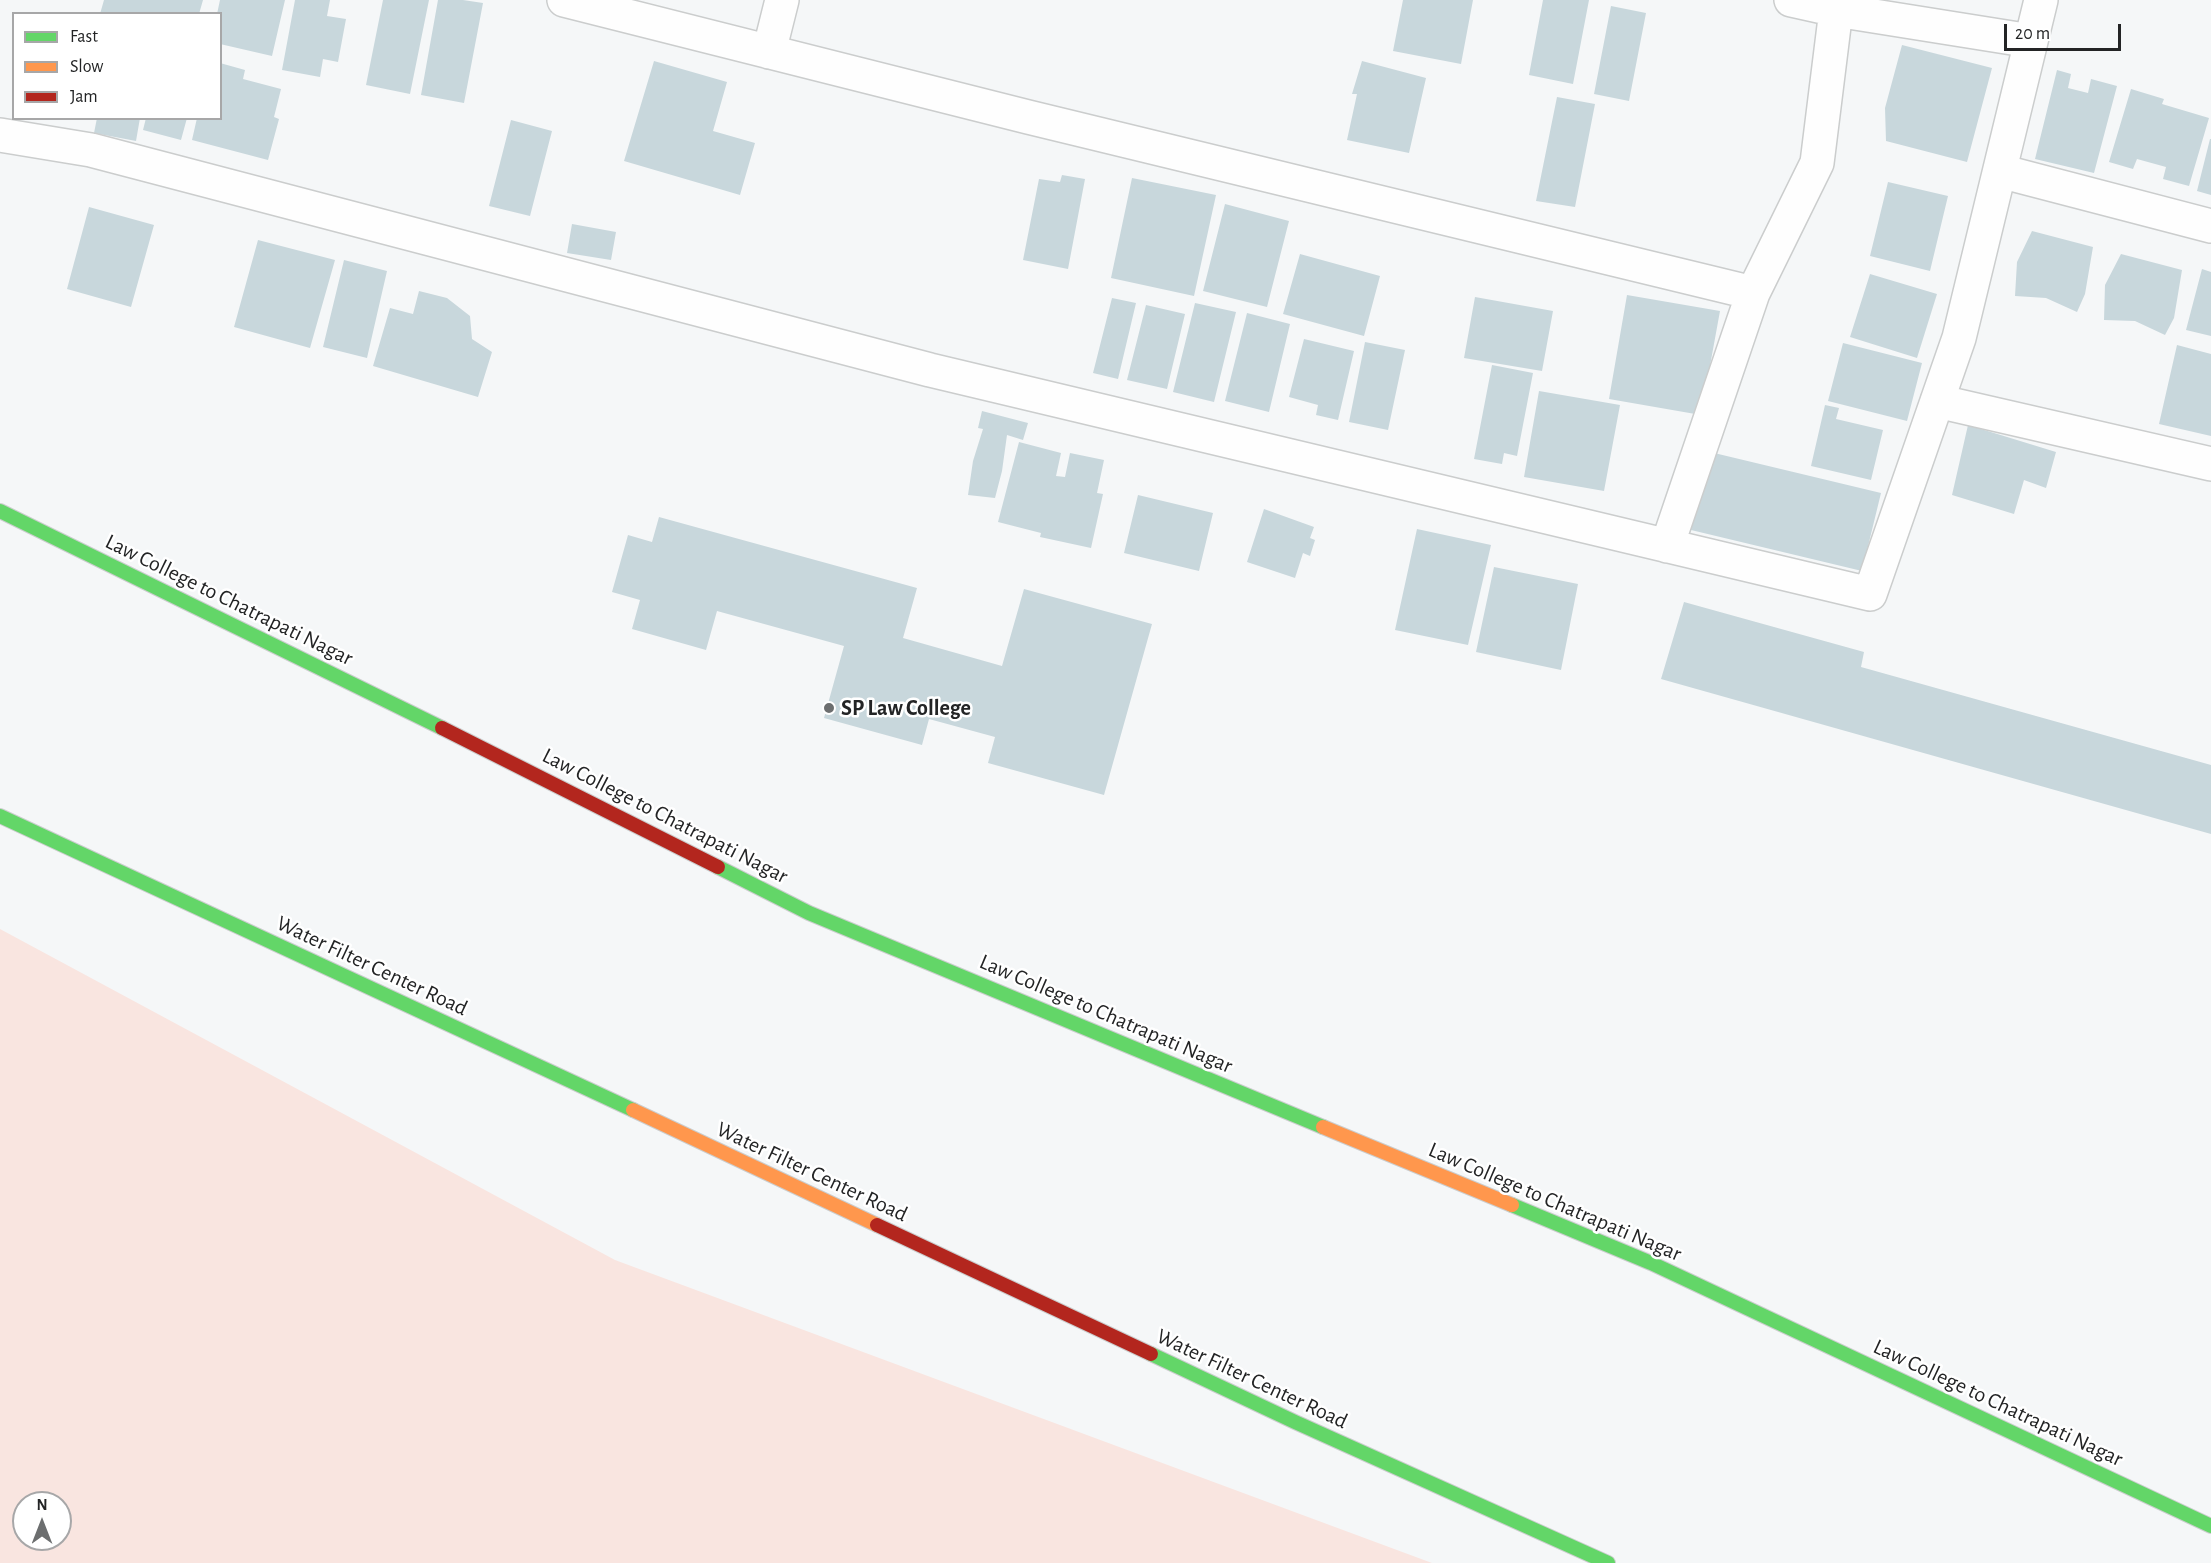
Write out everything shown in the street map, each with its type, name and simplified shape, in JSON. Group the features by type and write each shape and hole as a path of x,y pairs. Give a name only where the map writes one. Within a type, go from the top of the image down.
{"street":[{"path":"564,0 1051,123 1753,293"},
{"path":"769,52 782,0"},
{"path":"1791,0 1836,10 2031,41"},
{"path":"0,135 91,150 930,370 1870,594 1959,338 2041,0"},
{"path":"1666,546 1753,293 1817,163 1836,10"},
{"path":"2000,171 2211,226"},
{"path":"1937,401 2211,464"},
{"name":"Law College to Chatrapati Nagar","path":"0,511 428,721 809,912 1651,1263 2211,1526"},
{"name":"Water Filter Center Road","path":"0,816 637,1112 1295,1422 1608,1563"}],"shaded area":[{"path":"0,929 615,1260 1432,1563 0,1563"}],"building":[{"path":"104,0 203,0 200,12 101,12"},
{"path":"220,0 285,0 272,56 222,44 222,12 217,12"},
{"path":"295,0 330,0 327,16 346,19 338,62 323,59 320,77 282,70"},
{"path":"383,0 429,0 410,94 366,85"},
{"path":"438,0 483,3 464,103 421,95"},
{"path":"1403,0 1473,0 1461,64 1393,51"},
{"path":"1543,0 1589,0 1573,84 1529,75"},
{"path":"1611,6 1646,13 1629,101 1594,94"},
{"path":"1902,45 1992,68 1967,162 1886,141 1885,108"},
{"path":"654,61 727,82 713,131 755,143 740,195 624,161"},
{"path":"1362,61 1426,78 1409,153 1347,140 1357,94 1352,94"},
{"path":"222,64 245,70 243,79 281,89 274,117 279,119 268,160 192,140 197,120 222,120"},
{"path":"2057,70 2071,74 2068,88 2088,93 2091,79 2117,86 2094,173 2035,159"},
{"path":"2131,89 2164,99 2162,104 2209,118 2189,186 2163,179 2166,167 2137,159 2133,169 2109,162"},
{"path":"1557,97 1595,104 1575,207 1536,201"},
{"path":"97,120 140,120 136,141 94,133"},
{"path":"146,120 186,120 181,140 143,130"},
{"path":"511,120 552,131 530,216 489,206"},
{"path":"2211,139 2211,195 2197,191"},
{"path":"1062,175 1085,179 1068,269 1023,260 1039,179 1060,182"},
{"path":"1132,178 1216,195 1194,296 1111,278"},
{"path":"1888,182 1948,196 1930,271 1870,256"},
{"path":"1225,204 1289,221 1267,307 1203,291"},
{"path":"89,207 154,225 131,307 67,289"},
{"path":"572,224 616,232 611,260 567,253"},
{"path":"2032,231 2093,247 2085,294 2077,312 2046,298 2015,296 2017,262"},
{"path":"258,240 335,260 310,348 234,327"},
{"path":"1300,254 1380,276 1364,336 1283,314"},
{"path":"2121,254 2182,270 2174,318 2165,335 2135,321 2104,320 2105,285"},
{"path":"344,260 387,271 367,358 323,347"},
{"path":"2202,269 2211,272 2211,336 2186,330"},
{"path":"1870,274 1937,294 1917,358 1850,337"},
{"path":"419,291 447,298 470,316 472,339 492,352 478,397 373,366 390,308 413,314"},
{"path":"1627,295 1720,311 1701,415 1609,399"},
{"path":"1475,297 1553,311 1542,371 1464,358"},
{"path":"1112,298 1136,303 1118,379 1093,373"},
{"path":"1195,303 1236,312 1214,402 1173,392"},
{"path":"1146,305 1185,314 1167,389 1127,380"},
{"path":"1247,313 1290,324 1269,412 1225,401"},
{"path":"1304,339 1354,351 1338,420 1316,415 1318,405 1289,397"},
{"path":"1365,342 1405,350 1388,430 1349,422"},
{"path":"1843,343 1922,363 1907,421 1828,401"},
{"path":"2177,345 2211,354 2211,436 2159,424"},
{"path":"1492,365 1533,373 1517,456 1504,453 1502,464 1474,459"},
{"path":"1539,391 1620,405 1604,491 1524,477"},
{"path":"1825,405 1839,408 1836,419 1883,430 1871,480 1811,466"},
{"path":"982,411 1028,423 1023,440 1007,435 1002,471 995,498 968,495 973,461 983,429 978,428"},
{"path":"1968,425 2056,452 2046,488 2024,480 2014,514 1952,495"},
{"path":"1019,442 1061,453 1056,476 1065,477 1070,453 1104,460 1097,493 1103,494 1091,548 1040,537 1041,533 998,522"},
{"path":"1710,452 1881,493 1862,571 1691,530"},
{"path":"1138,495 1213,513 1199,571 1124,553"},
{"path":"1264,509 1314,527 1310,538 1315,540 1310,556 1303,553 1295,578 1247,562"},
{"path":"659,517 917,588 903,638 1002,666 1024,589 1152,624 1104,795 988,763 995,737 929,719 922,745 824,718 844,646 717,611 706,650 632,629 640,600 612,592 628,535 652,542"},
{"path":"1417,529 1491,545 1468,645 1395,630"},
{"path":"1494,567 1578,584 1561,670 1476,652"},
{"path":"1684,602 1864,652 1861,667 2211,765 2211,834 1661,679"}],"traffic: fast":[{"path":"0,511 442,728"},
{"path":"0,816 633,1110"},
{"path":"718,867 809,913 1323,1127"},
{"path":"1512,1205 1651,1263 2211,1526"},
{"path":"1151,1354 1295,1422 1608,1563"}],"traffic: slow":[{"path":"633,1110 877,1225"},
{"path":"1323,1127 1512,1205"}],"traffic: jam":[{"path":"442,728 718,867"},
{"path":"877,1225 1151,1354"}],"place":[{"name":"SP Law College","path":"829,708"}]}
